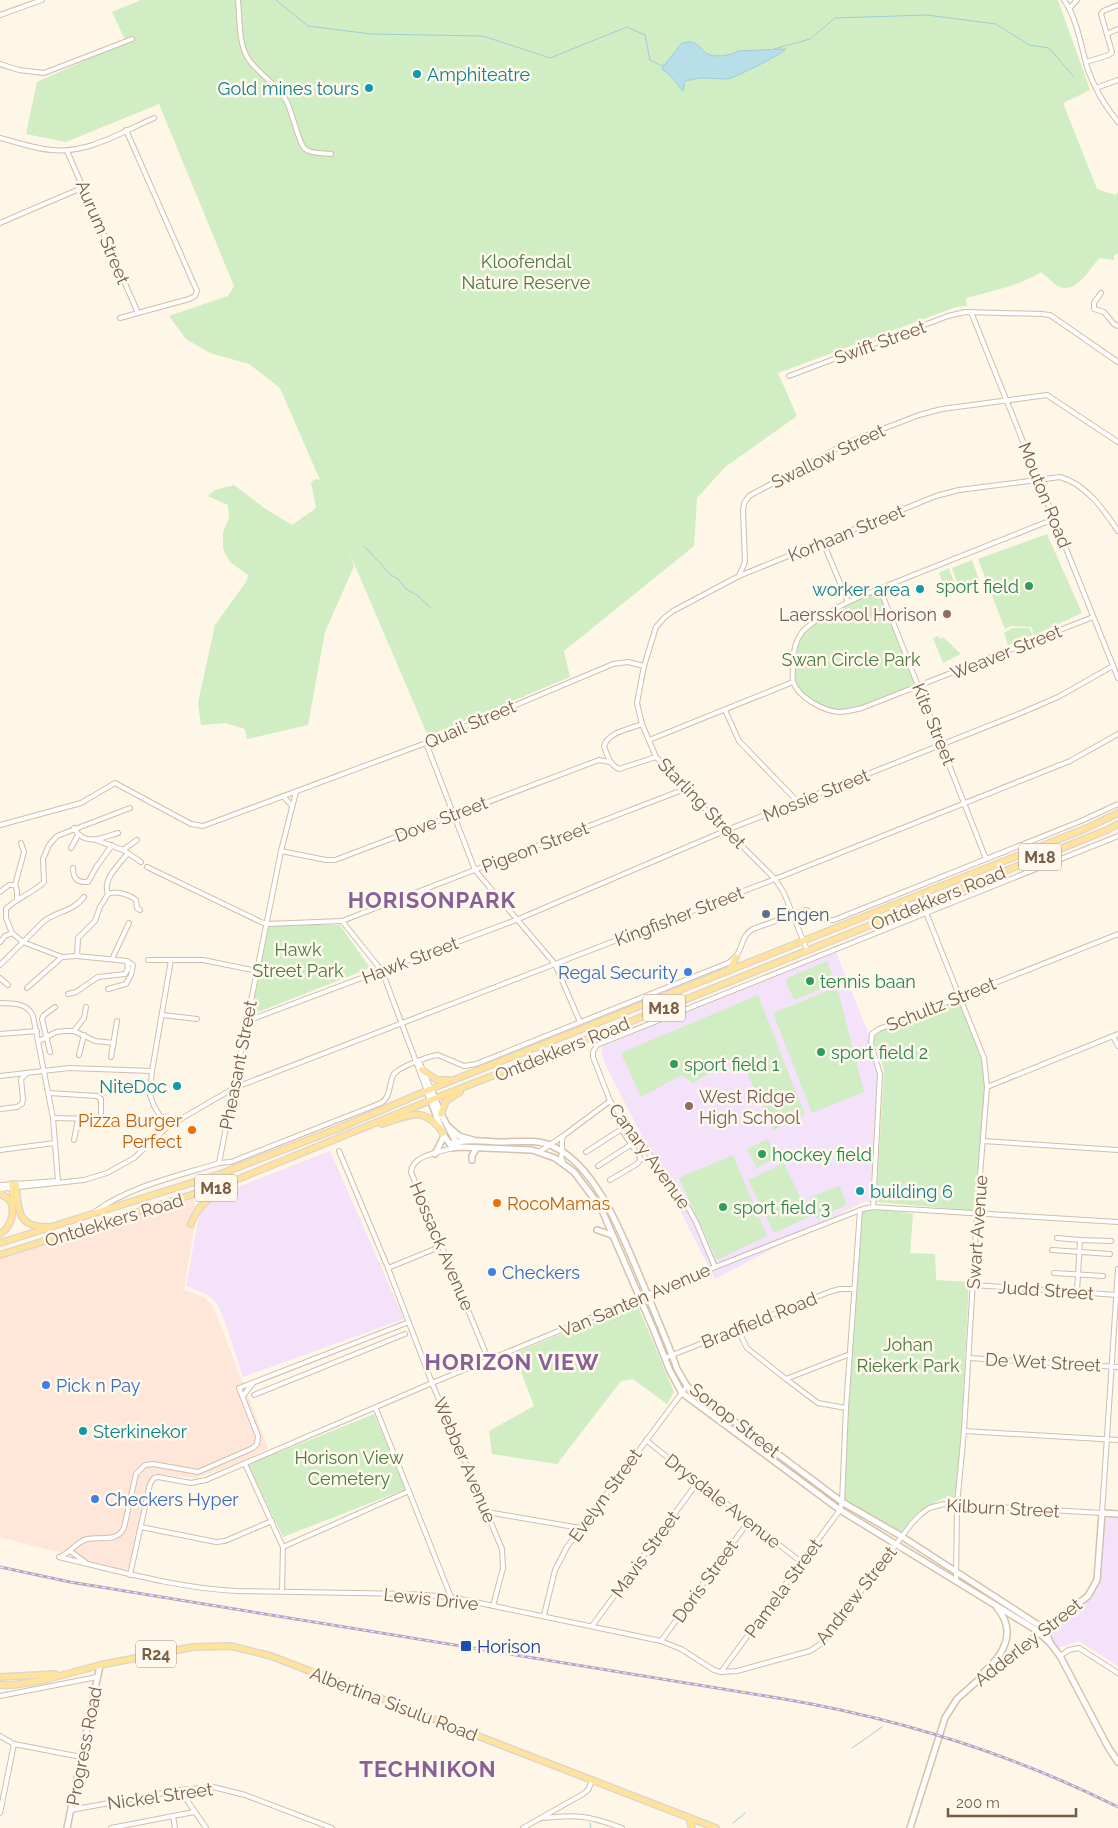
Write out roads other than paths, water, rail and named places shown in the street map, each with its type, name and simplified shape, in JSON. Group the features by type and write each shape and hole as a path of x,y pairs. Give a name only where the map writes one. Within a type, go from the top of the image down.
{"main road":[{"name":"Ontdekkers Road","path":"0,1243 223,1173 1087,828 1118,813"},
{"name":"Ontdekkers Road","path":"0,1255 226,1184 1118,824"},
{"path":"730,970 736,957"},
{"path":"422,1070 433,1078 442,1081 467,1076"},
{"path":"441,1114 448,1099 472,1084"},
{"path":"354,1132 408,1115 418,1114 431,1119 444,1134"},
{"path":"191,1224 195,1213 202,1204 243,1177"},
{"path":"14,1186 23,1219 34,1226 56,1226"},
{"path":"0,1234 7,1229 15,1214 14,1186"},
{"path":"0,1189 12,1204 12,1216 7,1229"},
{"name":"Albertina Sisulu Road","path":"0,1685 26,1683 100,1665 193,1647 231,1646 252,1650 716,1828"},
{"name":"Albertina Sisulu Road","path":"0,1677 62,1674"},
{"path":"689,1818 692,1828"}],"street":[{"path":"0,15 42,0"},
{"path":"238,0 241,32 248,58 284,96 305,149 311,152 331,154"},
{"path":"1064,0 1069,8 1086,62 1101,100 1118,122"},
{"path":"1069,8 1077,0"},
{"path":"1086,62 1111,53 1112,50 1101,16 1102,13 1118,6"},
{"path":"1107,34 1118,29"},
{"path":"0,64 37,74 44,73 132,39"},
{"path":"1096,88 1118,80"},
{"path":"0,138 44,149 67,151 89,147 154,118"},
{"path":"120,318 189,299 196,294 196,288 126,130"},
{"name":"Aurum Street","path":"67,151 138,313"},
{"path":"0,223 84,187"},
{"path":"1101,293 1094,303 1094,309 1104,312 1118,326"},
{"name":"Swift Street","path":"789,376 948,316 971,312 1041,314 1050,316 1118,362"},
{"name":"Mouton Road","path":"971,312 1118,678"},
{"name":"Swallow Street","path":"745,562 744,504 749,496 827,453 868,434 937,410 1006,399 1050,396 1118,442"},
{"name":"Korhaan Street","path":"664,618 682,606 739,576 946,493 1060,477 1069,480 1098,502 1118,531"},
{"path":"919,687 862,708 838,712 817,706 804,696 793,682 793,653 801,635 808,627 848,602 1054,519"},
{"path":"823,542 848,602"},
{"path":"739,576 745,562 756,569"},
{"name":"Kite Street","path":"880,589 986,859"},
{"name":"Weaver Street","path":"919,687 1093,617"},
{"name":"Starling Street","path":"664,618 653,633 637,703 642,724 656,757 685,789 775,879 784,893 807,950"},
{"name":"Quail Street","path":"0,826 81,803 115,783 166,811 200,826 426,743 613,664 628,662 644,666"},
{"name":"Mossie Street","path":"516,920 727,830 942,746 1042,704 1113,666"},
{"path":"649,740 793,682"},
{"path":"725,710 739,741 798,802"},
{"path":"642,724 610,737 605,744 610,762 616,768 621,769 656,757"},
{"name":"Kingfisher Street","path":"66,1182 98,1177 128,1162 167,1127 234,1088 775,879 1070,761 1118,734"},
{"path":"426,743 475,870 555,964 580,1022"},
{"path":"606,750 599,760 610,762"},
{"name":"Dove Street","path":"281,851 334,860 599,760"},
{"name":"Pigeon Street","path":"267,924 342,921 685,789"},
{"name":"Pheasant Street","path":"219,1163 281,851 296,792"},
{"path":"283,796 292,806"},
{"path":"257,800 259,805"},
{"name":"Ontdekkers Road","path":"90,1216 110,1203 142,1188 219,1163 234,1161 381,1103 388,1096 395,1073 402,1068 438,1055 464,1066 472,1066 724,965 736,957 749,931 808,910 827,920 834,920 1081,821 1118,804"},
{"path":"108,989 122,986 128,982 133,966 127,961 112,959 77,956 62,957 22,942 12,933 6,912 7,907 16,900 23,898 44,882 42,863 49,845 57,836 130,808"},
{"path":"74,828 82,838 112,845 141,862"},
{"path":"96,840 118,833"},
{"path":"71,848 78,835"},
{"name":"Ontdekkers Road","path":"597,1045 1118,836"},
{"path":"123,850 137,840"},
{"path":"16,900 17,892 15,885 24,852 21,842"},
{"path":"73,868 75,879 82,883 88,882 112,845"},
{"path":"108,894 106,887 108,881 128,853"},
{"path":"147,868 267,924"},
{"path":"0,892 9,885 15,885"},
{"path":"77,956 78,939 95,921 108,894 114,892 133,898 136,900 137,908 140,910"},
{"name":"Swart Avenue","path":"919,895 984,1058 987,1087 977,1213 964,1431 957,1505 956,1582"},
{"path":"0,965 47,918 77,906 84,897"},
{"name":"Hawk Street","path":"248,1021 516,920"},
{"path":"342,921 382,971 413,1053 454,1145"},
{"path":"112,959 129,923"},
{"path":"0,942 5,936 12,933"},
{"name":"Schultz Street","path":"873,1207 880,1074 872,1048 871,1037 878,1029 1118,934"},
{"path":"27,988 62,957"},
{"path":"148,960 203,960 257,970"},
{"path":"167,1127 151,1098 152,1071 171,960"},
{"path":"68,994 76,992 98,976 126,973 128,969 127,961"},
{"path":"0,978 8,985"},
{"path":"0,1003 20,1005 29,1009 33,1016 53,1118 58,1181"},
{"path":"50,1052 42,1019 44,1015 55,1007"},
{"path":"74,1031 84,1018 86,1007"},
{"path":"162,1015 197,1019"},
{"path":"111,1058 117,1021"},
{"path":"0,1034 37,1031"},
{"path":"39,1041 58,1031 74,1031 95,1041 114,1043"},
{"path":"79,1055 84,1035"},
{"path":"987,1087 1116,1035 1118,1046"},
{"name":"Canary Avenue","path":"597,1045 593,1052 593,1057 610,1101 690,1210 714,1267"},
{"path":"417,1062 429,1090"},
{"path":"0,1076 69,1068 152,1071"},
{"path":"0,1109 17,1107 22,1104 21,1079 27,1073"},
{"path":"49,1093 97,1096 101,1098 100,1117 96,1119 53,1118"},
{"path":"433,1099 444,1134 454,1145"},
{"path":"539,1152 610,1101"},
{"path":"74,1140 78,1119"},
{"path":"586,1152 628,1125"},
{"path":"447,1126 459,1136 482,1141"},
{"path":"610,1180 637,1164 641,1159 621,1129"},
{"path":"435,1154 444,1134"},
{"path":"563,1136 561,1141 563,1152 561,1157 563,1162"},
{"name":"Sonop Street","path":"454,1145 482,1141 532,1142 550,1145 563,1152 589,1179 613,1215 677,1369 687,1386 842,1502 955,1570 1040,1626 1042,1633"},
{"path":"983,1141 1118,1150"},
{"path":"0,1150 55,1142"},
{"path":"598,1166 632,1144"},
{"name":"Sonop Street","path":"454,1145 476,1148 532,1150 563,1162 585,1184 601,1208 670,1371 682,1393 840,1510 1042,1633"},
{"name":"Hossack Avenue","path":"454,1145 415,1162 412,1172 490,1361"},
{"path":"472,1160 476,1148"},
{"name":"Webber Avenue","path":"340,1151 503,1555 501,1576 493,1606"},
{"path":"0,1189 58,1181 66,1182"},
{"path":"14,1186 66,1182"},
{"name":"Van Santen Avenue","path":"141,1527 150,1484 154,1478 198,1483 376,1409 432,1383 490,1361 714,1267 860,1210 873,1207 1118,1222"},
{"name":"Pamela Street","path":"721,1672 840,1510 860,1210"},
{"path":"613,1215 608,1225 618,1226"},
{"path":"605,1217 598,1230 612,1235"},
{"path":"1057,1238 1110,1242"},
{"path":"1077,1292 1080,1240"},
{"path":"388,1268 442,1246"},
{"path":"1052,1250 1110,1254"},
{"path":"1102,1513 1118,1269"},
{"path":"1054,1273 1103,1276"},
{"name":"Judd Street","path":"973,1286 1117,1295"},
{"name":"Bradfield Road","path":"665,1358 829,1292 840,1289 854,1289"},
{"path":"91,1565 70,1551 85,1540 110,1538 121,1534 136,1474 146,1465 153,1464 198,1472 253,1448 257,1444 258,1436 239,1388 409,1322"},
{"path":"738,1330 747,1348 818,1403 846,1408"},
{"path":"254,1395 405,1334"},
{"path":"370,1337 373,1347"},
{"path":"786,1379 850,1354"},
{"name":"De Wet Street","path":"968,1358 1118,1366"},
{"path":"242,1396 254,1381"},
{"name":"Evelyn Street","path":"544,1615 557,1564 580,1528 687,1386"},
{"path":"376,1409 450,1597"},
{"path":"964,1431 1118,1440"},
{"name":"Drysdale Avenue","path":"646,1440 697,1483 750,1521 801,1562"},
{"path":"245,1464 283,1548 282,1592"},
{"name":"Mavis Street","path":"592,1626 697,1483"},
{"path":"283,1548 409,1491"},
{"name":"Kilburn Street","path":"901,1536 929,1508 944,1504 1118,1514"},
{"path":"487,1512 580,1528"},
{"name":"Adderley Street","path":"910,1828 947,1713 957,1698 1084,1600 1094,1586 1098,1569 1102,1513"},
{"path":"130,1575 141,1527 216,1542 225,1541 272,1521"},
{"name":"Doris Street","path":"661,1641 750,1521"},
{"name":"Andrew Street","path":"721,1672 736,1671 810,1651 818,1647 901,1536"},
{"name":"Lewis Drive","path":"70,1551 59,1557 130,1575 214,1590 410,1594 450,1597 544,1615 661,1641 681,1648 714,1670 721,1672"},
{"path":"957,1698 995,1662 1004,1650 1007,1636 1005,1624 999,1611 987,1600"},
{"path":"1042,1633 1060,1656 1108,1748 1118,1762"},
{"path":"1060,1656 1072,1649 1079,1648 1118,1673"},
{"name":"Progress Road","path":"68,1828 100,1665"},
{"path":"0,1696 97,1677"},
{"path":"0,1736 14,1744 81,1757"},
{"path":"0,1813 14,1744"},
{"path":"523,1828 586,1792 592,1781"},
{"name":"Nickel Street","path":"71,1810 206,1786 225,1788 332,1828"},
{"path":"180,1790 206,1828"},
{"path":"111,1828 125,1827 194,1812"},
{"path":"542,1818 578,1815 595,1818 622,1828"},
{"path":"173,1816 175,1828"}],"water":[{"path":"690,42 709,55 718,56 738,51 786,49 732,78 702,78 685,81 683,91 671,76 662,69 682,43"}],"waterway":[{"path":"276,0 308,26 371,34 483,36 550,58 627,27 645,35 650,60 662,66 667,63"},
{"path":"774,49 810,39 835,18 927,15 996,24 1029,45 1049,48 1074,77"},
{"path":"365,547 406,589 417,595 431,608"},
{"path":"852,1748 882,1727"},
{"path":"733,1823 745,1813"},
{"path":"590,1823 591,1828"}],"railway":[{"path":"0,1567 70,1582 828,1707 913,1728 997,1755 1078,1788 1118,1807"}],"place":[{"name":"Amphiteatre","path":"417,74"},
{"name":"Gold mines tours","path":"369,88"},
{"name":"sport field","path":"1029,586"},
{"name":"worker area","path":"920,589"},
{"name":"Laersskool Horison","path":"947,614"},
{"name":"Engen","path":"766,914"},
{"name":"Regal Security","path":"688,972"},
{"name":"tennis baan","path":"810,981"},
{"name":"sport field 2","path":"821,1052"},
{"name":"sport field 1","path":"674,1064"},
{"name":"NiteDoc","path":"177,1086"},
{"name":"West Ridge High School","path":"689,1106"},
{"name":"Pizza Burger Perfect","path":"192,1130"},
{"name":"hockey field","path":"762,1154"},
{"name":"building 6","path":"860,1191"},
{"name":"RocoMamas","path":"497,1203"},
{"name":"sport field 3","path":"723,1207"},
{"name":"Checkers","path":"492,1272"},
{"name":"Pick n Pay","path":"46,1385"},
{"name":"Sterkinekor","path":"83,1431"},
{"name":"Checkers Hyper","path":"95,1499"},
{"name":"Horison","path":"466,1646"}],"district":[{"name":"HORISONPARK","path":"432,900"},
{"name":"HORIZON VIEW","path":"512,1362"},
{"name":"TECHNIKON","path":"428,1769"}],"park label":[{"name":"Kloofendal Nature Reserve","path":"526,271"},
{"name":"Swan Circle Park","path":"851,659"},
{"name":"Hawk Street Park","path":"298,960"},
{"name":"Johan Riekerk Park","path":"908,1354"},
{"name":"Horison View Cemetery","path":"349,1467"}]}
